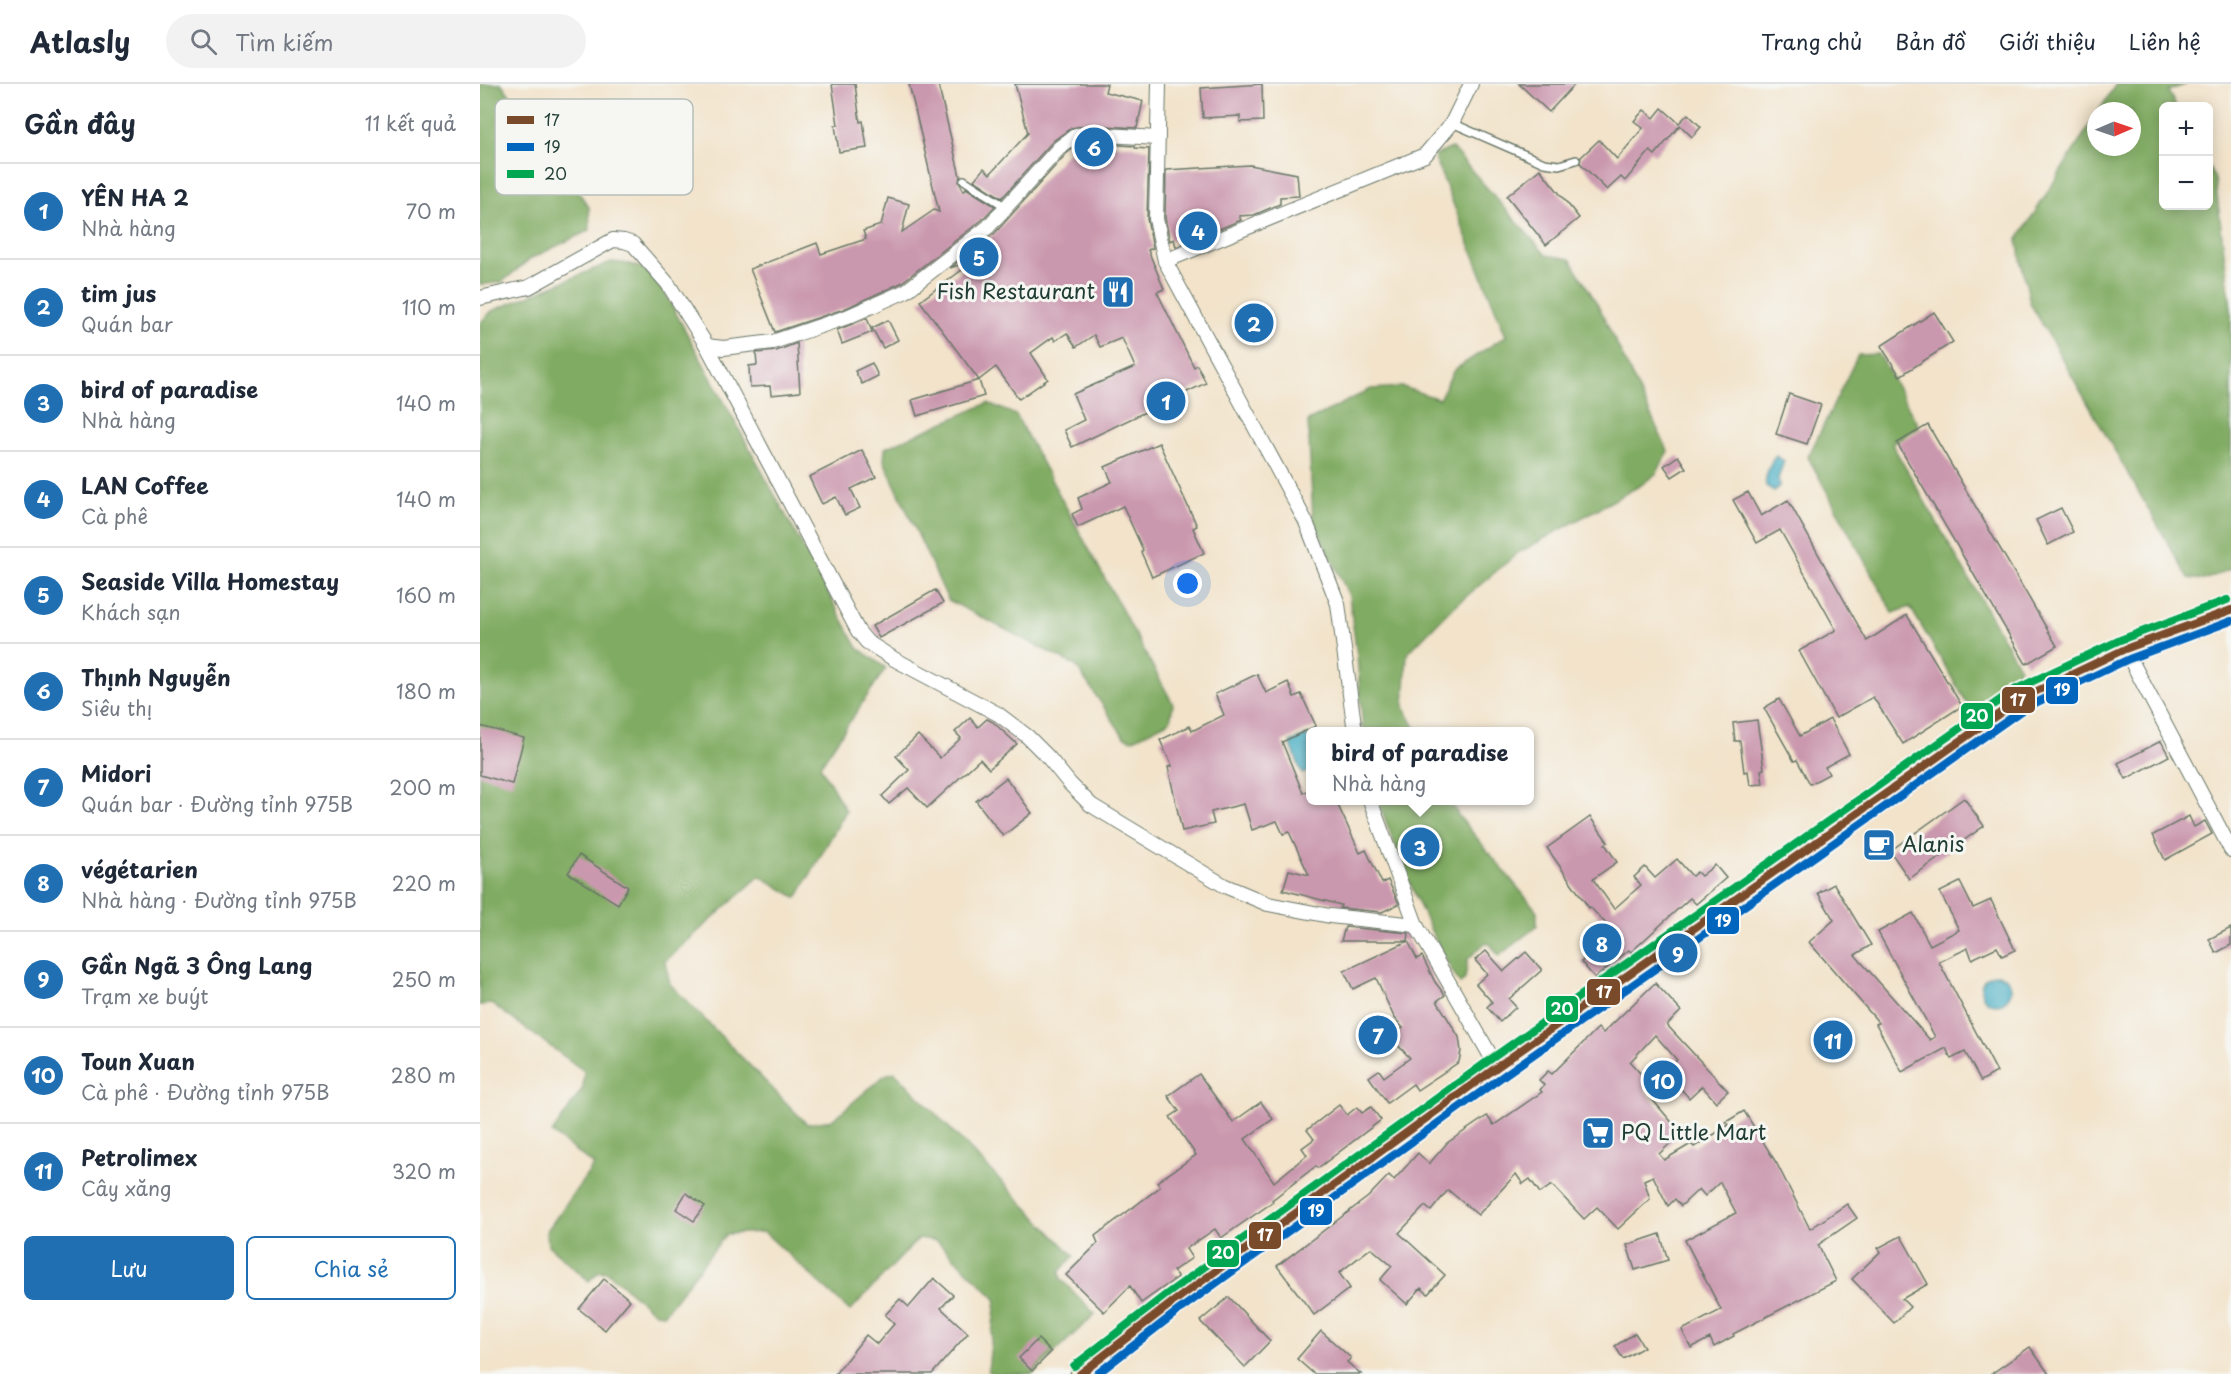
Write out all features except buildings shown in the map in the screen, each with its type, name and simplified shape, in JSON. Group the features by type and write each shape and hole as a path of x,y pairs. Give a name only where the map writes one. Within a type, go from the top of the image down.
{"main road":[{"path":"1080,1374 1173,1302 1497,1067 2020,699 2125,649 2231,610"}],"street":[{"path":"1159,84 1156,219 1165,261 1306,522 1338,604 1354,727"},
{"path":"1165,261 1425,155 1452,123 1471,84"},
{"path":"707,346 723,348 773,342 847,317 906,291 988,227 1060,147 1076,135 1158,138"},
{"path":"480,298 529,287 613,240 624,240 633,244 668,284 707,346 858,631 867,642 894,659 998,714 1027,736 1091,806 1225,885 1268,904 1330,916 1416,925"},
{"path":"2125,649 2231,850"},
{"path":"1371,805 1416,925 1497,1067"}],"lane":[{"path":"1452,123 1544,163 1559,165 1576,160"},
{"path":"964,180 1006,207"}],"green space":[{"path":"480,84 502,84 513,99 495,99 495,195 581,195 589,207 590,230 530,259 502,282 480,285"},
{"path":"2116,84 2187,84 2168,91 2174,102 2159,102 2159,210 2213,210 2213,175 2215,179 2231,309 2231,569 2204,580 2188,578 2030,303 2017,241 2087,129 2087,156 2141,156 2141,102 2105,102"},
{"path":"1452,148 1546,255 1570,259 1598,305 1668,451 1657,473 1641,485 1518,553 1449,611 1407,654 1404,707 1415,727 1363,727 1349,596 1313,519 1308,421 1371,389 1403,387 1439,399 1454,370 1506,336 1434,156"},
{"path":"611,262 639,267 660,284 858,648 886,668 820,766 846,811 797,898 760,876 665,961 670,984 807,1124 832,1120 885,1075 895,1072 1074,1256 1060,1271 1061,1279 1095,1314 1032,1374 992,1374 988,1370 996,1299 937,1241 919,1238 850,1311 764,1232 726,1234 664,1314 655,1313 607,1272 599,1271 589,1281 548,1245 546,1232 594,1165 552,1133 583,1088 584,1071 492,1004 480,1005 480,323 492,311"},
{"path":"1879,354 1919,427 1892,444 2020,668 2013,682 1977,705 1968,705 1910,607 1893,613 1808,457 1858,355"},
{"path":"988,403 1016,415 1173,704 1170,721 1132,740 1124,737 1076,666 948,600 884,461 885,448"},
{"path":"1380,805 1453,805 1458,815 1537,911 1537,926 1499,956 1490,944 1485,943 1468,959 1465,979 1460,984 1425,918"}],"water":[{"path":"1776,456 1784,461 1778,479 1780,485 1774,491 1766,486 1766,479"},
{"path":"1306,735 1306,772 1302,774 1290,742"},
{"path":"1996,974 2007,978 2011,989 2007,1000 1996,1004 1985,1000 1981,989 1985,978"}],"transit line":[{"name":"20","path":"1074,1366 1167,1294 1491,1059 2014,690 2120,640 2227,600"},
{"name":"17","path":"1080,1374 1173,1302 1497,1067 2020,699 2125,649 2231,610"},
{"name":"19","path":"1097,1374 1179,1310 1503,1076 2025,708 2129,659 2231,621"}],"place":[{"name":"Thịnh Nguyễn","path":"1094,147"},
{"name":"LAN Coffee","path":"1198,231"},
{"name":"Seaside Villa Homestay","path":"979,257"},
{"name":"Fish Restaurant","path":"1118,292"},
{"name":"tim jus","path":"1254,323"},
{"name":"YÊN HA 2","path":"1166,401"},
{"name":"Alanis","path":"1879,845"},
{"name":"bird of paradise","path":"1420,847"},
{"name":"végétarien","path":"1602,943"},
{"name":"Gần Ngã 3 Ông Lang","path":"1678,953"},
{"name":"Midori","path":"1378,1035"},
{"name":"Petrolimex","path":"1833,1040"},
{"name":"Toun Xuan","path":"1663,1080"},
{"name":"PQ Little Mart","path":"1598,1133"}]}
